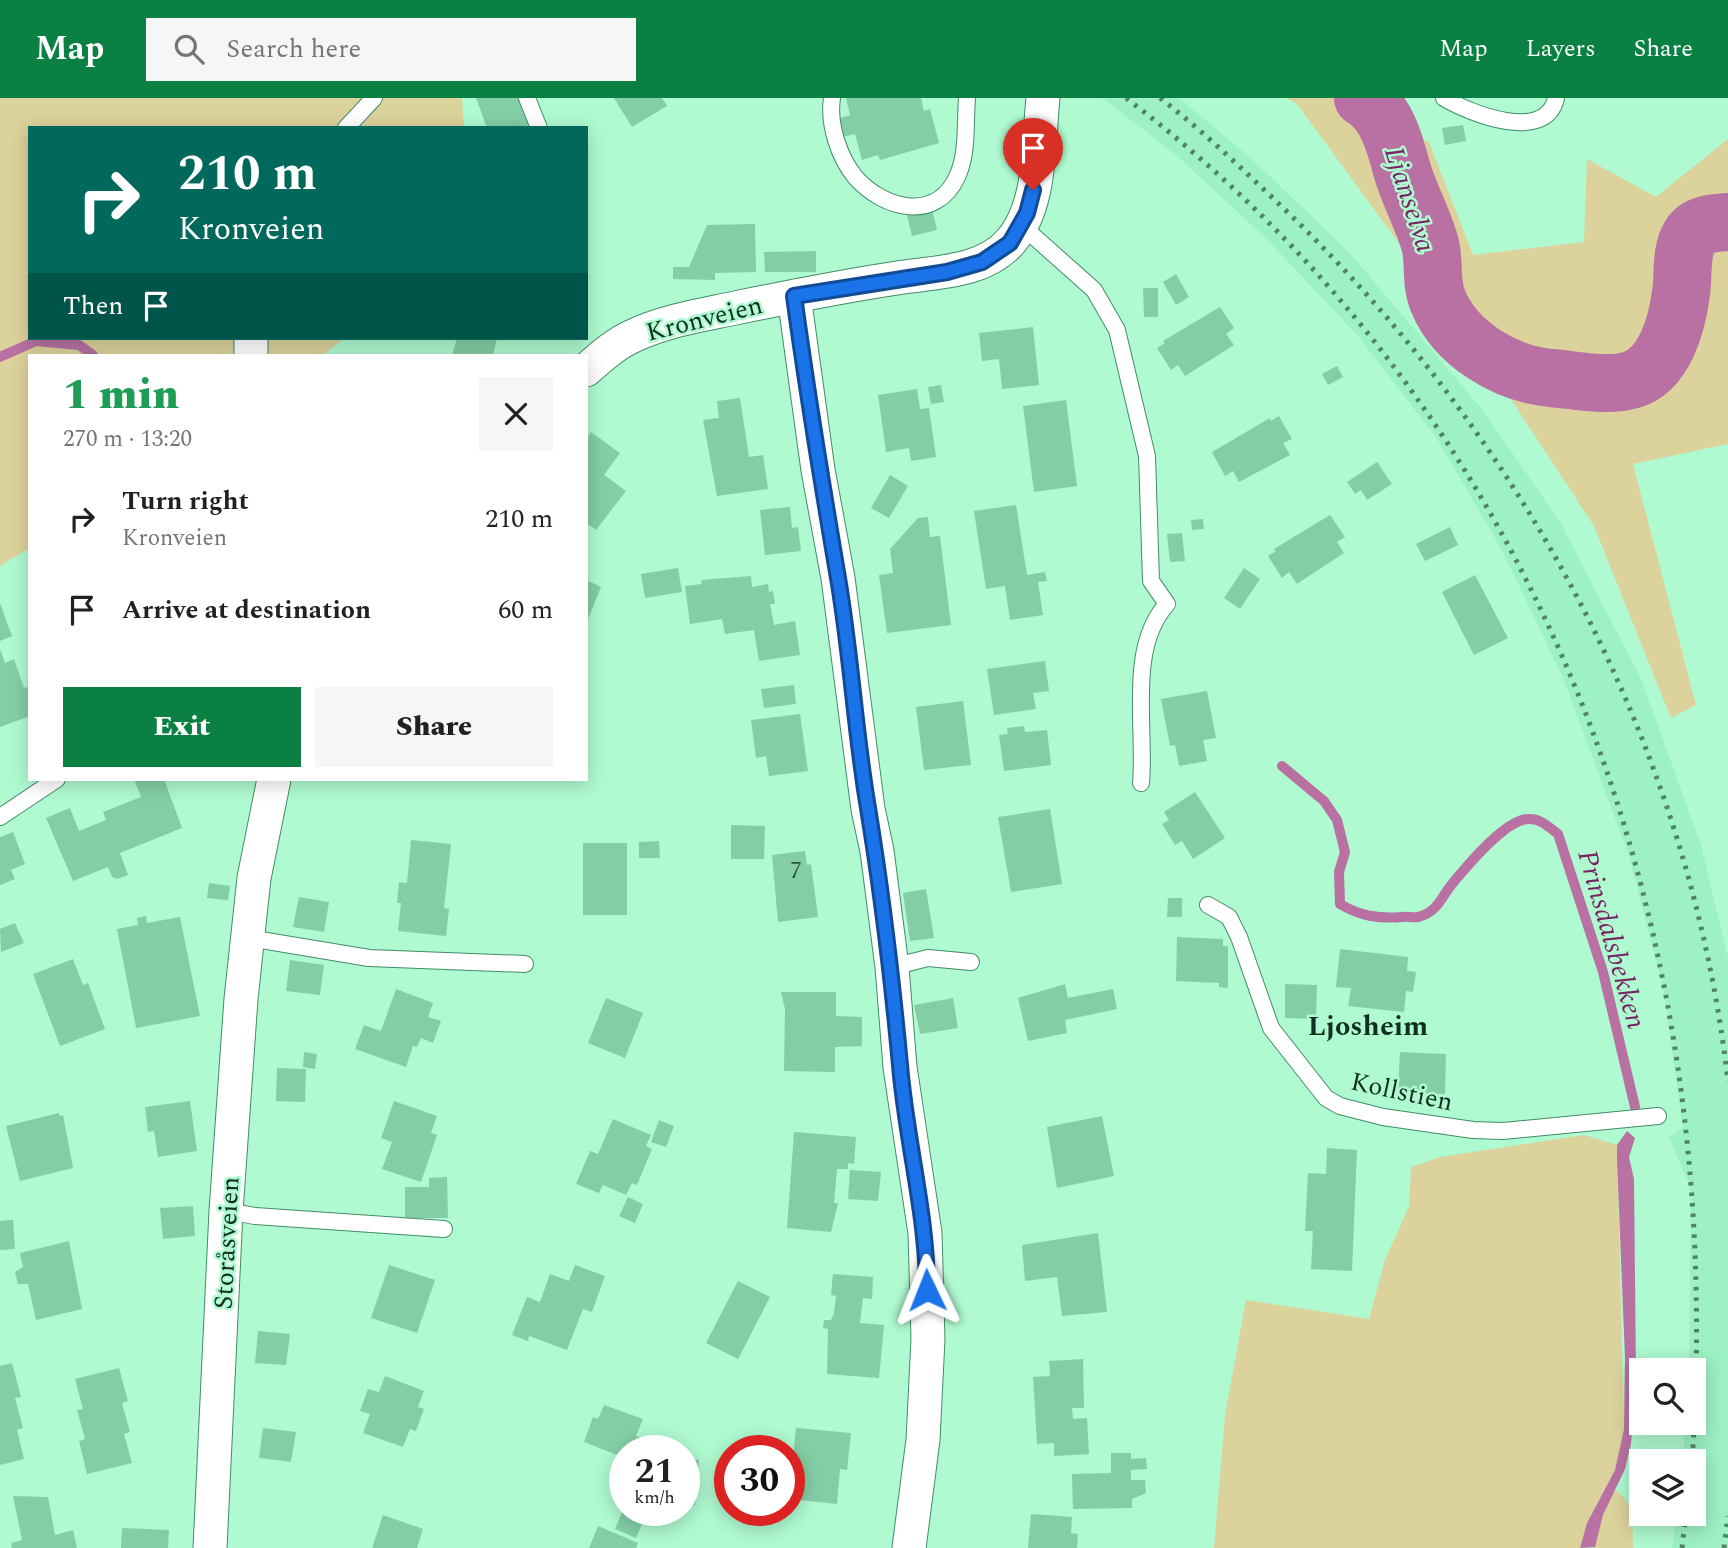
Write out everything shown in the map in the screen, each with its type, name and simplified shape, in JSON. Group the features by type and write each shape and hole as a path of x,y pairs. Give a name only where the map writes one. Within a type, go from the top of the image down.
{"street":[{"name":"Kronveien","path":"588,368 610,349 634,335 695,317 794,296 947,272 982,262 1010,243 1021,225 1033,190 1043,98"},
{"path":"794,296 818,470 838,578 892,967 900,1067 927,1265 923,1440 909,1548"},
{"name":"Storåsveien","path":"210,1548 234,1026 249,938 254,878 274,781"}],"lane":[{"path":"348,126 374,98"},
{"path":"527,98 538,126"},
{"path":"832,98 835,135 855,176 868,189 889,201 906,207 923,207 943,199 959,174 963,158 967,98"},
{"path":"1444,98 1466,111 1490,120 1516,121 1539,118 1554,106 1556,98"},
{"path":"1021,225 1094,290 1117,330 1147,456 1151,581 1167,604 1158,614 1142,661 1141,783"},
{"path":"0,817 54,781"},
{"name":"Kollstien","path":"1208,905 1229,917 1240,937 1271,1028 1326,1098 1340,1106 1383,1117 1473,1130 1503,1131 1658,1116"},
{"path":"249,938 369,958 525,964"},
{"path":"892,967 928,958 971,962"},
{"path":"226,1211 256,1216 444,1229"}],"shaded area":[{"path":"0,98 462,98 464,126 28,126 28,340 342,340 324,354 28,354 28,549 0,566"},
{"path":"1103,98 1179,98 1246,154 1347,250 1481,408 1560,522 1641,679 1701,845 1728,958 1728,1548 1672,1548 1675,1526 1706,1526 1706,1449 1683,1449 1685,1435 1706,1435 1706,1358 1689,1358 1691,1189 1669,1137 1683,1127 1664,992 1629,856 1564,680 1502,550 1436,437 1358,336 1265,237 1176,155"},
{"path":"1286,98 1360,98 1368,123 1429,142 1473,255 1584,242 1587,159 1656,197 1728,139 1728,444 1633,464 1696,705 1671,718 1594,526 1491,369 1297,104"},
{"path":"1627,1131 1635,1138 1629,1157 1634,1179 1636,1358 1629,1358 1631,1444 1625,1469 1603,1515 1595,1547 1580,1548 1587,1523 1615,1470 1624,1429 1625,1358 1617,1145"},
{"path":"1584,1135 1617,1145 1624,1429 1615,1470 1587,1523 1580,1548 1214,1548 1225,1415 1246,1300 1369,1319 1385,1260 1409,1206 1411,1167 1440,1157"},
{"path":"1614,1490 1626,1500 1629,1507 1633,1548 1594,1548 1603,1515"}],"building":[{"path":"476,98 522,98 531,126 486,126"},
{"path":"614,98 662,98 667,106 632,127"},
{"path":"846,98 921,98 924,111 930,109 939,143 880,160 878,155 862,160 855,134 842,137 837,119 850,115"},
{"path":"1463,125 1466,141 1445,145 1442,128"},
{"path":"932,209 937,230 912,236 907,215"},
{"path":"755,224 756,272 715,273 715,280 673,279 673,267 689,267 707,225"},
{"path":"816,251 816,272 765,272 764,252"},
{"path":"1176,274 1189,297 1176,305 1163,282"},
{"path":"1143,288 1158,288 1158,317 1144,317"},
{"path":"1220,307 1234,328 1226,334 1234,345 1185,376 1178,365 1171,370 1157,348 1165,343 1163,341"},
{"path":"1033,327 1039,385 1002,389 999,359 982,361 979,333"},
{"path":"456,340 497,340 493,354 452,354"},
{"path":"1337,366 1343,377 1328,385 1322,374"},
{"path":"941,385 944,402 931,404 928,387"},
{"path":"917,389 920,409 929,408 936,457 911,461 909,448 886,452 878,395"},
{"path":"740,398 749,457 763,455 768,489 717,496 703,420 719,418 717,401"},
{"path":"1066,400 1077,486 1034,492 1023,406"},
{"path":"1279,416 1292,439 1283,443 1290,455 1239,482 1233,471 1225,476 1212,452 1270,418 1271,421"},
{"path":"591,432 620,453 604,475 626,491 596,530 588,524 588,436"},
{"path":"1377,462 1392,484 1367,500 1361,490 1355,494 1347,482"},
{"path":"890,475 908,486 889,518 871,508"},
{"path":"1016,505 1027,575 1045,572 1047,581 1038,582 1043,615 1010,620 1005,586 986,589 974,511"},
{"path":"790,507 792,528 798,527 801,551 765,555 760,510"},
{"path":"1330,515 1345,537 1337,542 1344,553 1297,584 1289,572 1282,578 1268,556 1276,551 1274,549"},
{"path":"928,517 930,537 940,536 951,625 887,633 879,575 893,573 890,549 918,518"},
{"path":"1203,519 1204,529 1192,530 1191,520"},
{"path":"1450,527 1458,545 1425,561 1416,544"},
{"path":"1182,533 1185,561 1170,562 1167,534"},
{"path":"678,568 682,592 645,598 641,574"},
{"path":"1244,568 1260,579 1240,609 1224,598"},
{"path":"1475,575 1508,638 1474,655 1442,592"},
{"path":"751,576 752,587 768,584 769,592 773,591 775,604 770,604 774,625 795,621 800,655 759,661 754,630 725,634 722,619 690,624 685,586 702,584 701,580"},
{"path":"588,581 601,587 588,619"},
{"path":"0,603 12,636 0,641"},
{"path":"0,649 5,663 14,659 24,688 28,687 28,717 0,727"},
{"path":"1045,661 1049,691 1033,693 1036,709 994,715 987,669"},
{"path":"794,685 796,704 764,708 761,689"},
{"path":"1207,691 1216,738 1203,740 1207,761 1179,766 1175,745 1170,746 1161,699"},
{"path":"963,701 971,765 924,770 916,707"},
{"path":"800,714 808,771 769,776 766,756 756,758 751,720"},
{"path":"1024,726 1025,732 1047,730 1051,765 1004,771 999,735 1008,734 1007,728"},
{"path":"135,781 165,781 182,828 120,853 128,875 117,879 112,877 108,867 73,881 46,818 70,808 79,831 106,820 103,812 141,797"},
{"path":"1195,792 1225,838 1193,859 1182,841 1175,845 1162,824 1169,820 1164,812"},
{"path":"1050,809 1062,884 1011,892 998,817"},
{"path":"731,825 765,826 764,859 731,859"},
{"path":"13,832 25,864 11,870 15,879 0,885 0,837"},
{"path":"411,840 451,844 444,908 449,909 446,936 398,931 401,903 397,903 399,882 407,883"},
{"path":"659,841 660,858 639,858 639,842"},
{"path":"583,843 627,843 627,915 583,915"},
{"path":"805,851 807,865 811,864 818,917 778,922 772,855"},
{"path":"209,883 230,886 228,900 207,898"},
{"path":"926,889 934,938 910,941 903,893"},
{"path":"299,897 329,902 324,932 293,927"},
{"path":"1168,898 1182,898 1182,917 1167,917"},
{"path":"146,916 147,923 180,917 200,1016 136,1028 117,929 138,925 137,918"},
{"path":"15,923 24,943 1,952 0,929"},
{"path":"1177,937 1223,939 1223,946 1228,946 1228,988 1219,987 1219,983 1176,981"},
{"path":"1340,949 1408,957 1407,971 1416,972 1413,992 1406,991 1404,1012 1348,1006 1351,988 1336,987"},
{"path":"73,959 83,985 88,983 105,1029 60,1046 33,974"},
{"path":"290,960 324,965 320,995 286,991"},
{"path":"1065,984 1068,998 1113,989 1117,1009 1065,1020 1067,1033 1028,1041 1018,998"},
{"path":"1285,984 1317,985 1316,1019 1285,1018"},
{"path":"396,989 433,1003 428,1017 441,1021 433,1043 421,1038 417,1047 413,1046 406,1067 355,1049 364,1025 381,1031"},
{"path":"781,992 836,992 836,1016 862,1017 862,1046 835,1047 835,1072 784,1071 785,1009"},
{"path":"606,998 643,1013 625,1058 588,1043"},
{"path":"953,998 958,1028 920,1034 914,1005"},
{"path":"304,1052 317,1054 315,1069 303,1067"},
{"path":"1400,1052 1446,1054 1445,1094 1398,1092"},
{"path":"277,1068 306,1069 305,1102 276,1101"},
{"path":"190,1101 197,1151 158,1157 154,1131 148,1132 145,1107"},
{"path":"394,1101 437,1116 431,1133 437,1135 421,1182 382,1169 392,1142 381,1138"},
{"path":"59,1113 60,1116 63,1115 73,1168 20,1181 6,1126"},
{"path":"1102,1116 1114,1176 1057,1188 1047,1127"},
{"path":"613,1119 651,1135 646,1146 652,1149 637,1185 632,1183 626,1195 603,1185 599,1193 576,1184 590,1151 598,1154"},
{"path":"659,1120 674,1126 666,1147 651,1142"},
{"path":"794,1132 856,1137 854,1164 848,1163 848,1169 837,1169 834,1203 838,1203 831,1232 787,1228"},
{"path":"1327,1148 1357,1150 1352,1271 1311,1269 1313,1231 1305,1231 1308,1173 1326,1174"},
{"path":"850,1170 881,1172 878,1201 848,1199"},
{"path":"447,1177 448,1218 405,1218 405,1187 429,1187 429,1178"},
{"path":"628,1197 643,1204 635,1223 619,1216"},
{"path":"193,1206 195,1236 163,1239 160,1208"},
{"path":"13,1220 15,1249 0,1250 0,1221"},
{"path":"1098,1233 1107,1312 1062,1316 1057,1277 1025,1281 1022,1245"},
{"path":"69,1241 82,1309 36,1320 28,1284 18,1284 15,1272 23,1267 20,1253"},
{"path":"389,1265 435,1280 417,1333 371,1318"},
{"path":"575,1265 605,1276 592,1312 583,1309 567,1350 529,1336 528,1341 512,1335 527,1297 540,1302 550,1274 569,1281"},
{"path":"833,1274 873,1277 872,1299 863,1298 860,1323 884,1325 879,1378 827,1374 828,1329 823,1328 824,1320 831,1320 834,1313 836,1296 831,1295"},
{"path":"738,1281 770,1297 738,1359 706,1343"},
{"path":"258,1331 290,1334 286,1365 255,1363"},
{"path":"1083,1359 1084,1408 1072,1408 1073,1419 1087,1418 1089,1454 1054,1456 1054,1443 1037,1444 1033,1377 1050,1376 1049,1361"},
{"path":"12,1363 21,1397 15,1398 23,1428 17,1430 24,1459 0,1465 0,1366"},
{"path":"119,1368 128,1401 122,1403 130,1432 124,1434 132,1463 87,1474 79,1441 85,1439 77,1410 83,1409 75,1379"},
{"path":"385,1376 424,1391 418,1407 424,1409 416,1431 410,1429 403,1447 363,1433 370,1414 360,1411 368,1389 379,1392"},
{"path":"604,1405 643,1419 636,1435 609,1435 609,1452 584,1442 593,1417 598,1419"},
{"path":"263,1428 296,1432 291,1462 259,1458"},
{"path":"796,1428 851,1433 847,1470 840,1469 837,1504 805,1501 805,1435 795,1435"},
{"path":"1111,1453 1131,1453 1131,1459 1146,1458 1147,1469 1131,1470 1131,1480 1145,1480 1146,1493 1132,1499 1132,1508 1073,1509 1072,1474 1111,1473"},
{"path":"13,1496 48,1497 55,1535 73,1530 77,1548 12,1548 11,1543 22,1540"},
{"path":"1031,1514 1072,1517 1071,1533 1078,1534 1077,1548 1028,1548"},
{"path":"383,1515 423,1529 417,1548 372,1548"},
{"path":"598,1526 638,1543 636,1548 589,1548"},
{"path":"616,1526 641,1526 636,1538 615,1529"},
{"path":"122,1528 169,1530 168,1548 121,1548"}],"waterway":[{"name":"Ljanselva","path":"1363,98 1384,120 1393,139 1430,244 1436,294 1446,317 1470,344 1517,370 1551,378 1601,383 1622,382 1643,375 1661,356 1672,332 1681,293 1685,249 1690,236 1702,226 1728,222"},
{"path":"0,357 36,341 79,345 92,354"},
{"name":"Prinsdalsbekken","path":"1282,766 1324,801 1337,820 1345,852 1339,872 1340,904 1370,916 1416,917 1430,912 1477,855 1499,834 1521,820 1538,820 1558,834 1603,972 1635,1107"}],"railway":[{"path":"1126,98 1274,228 1399,373 1501,533 1582,704 1641,884 1679,1072 1695,1265 1692,1449"},
{"path":"1160,98 1206,136 1278,203 1366,294 1446,391 1518,494 1580,603 1633,717 1676,835 1708,957 1728,1082"},
{"path":"1724,1548 1728,1516"},
{"path":"1682,1548 1685,1526"}],"district":[{"name":"Ljosheim","path":"1368,1025"}],"route":[{"path":"927,1290 925,1233 900,1067 892,967 877,851 868,809 838,578 818,470 794,296 947,272 982,262 1010,243 1027,213 1033,190"}]}
